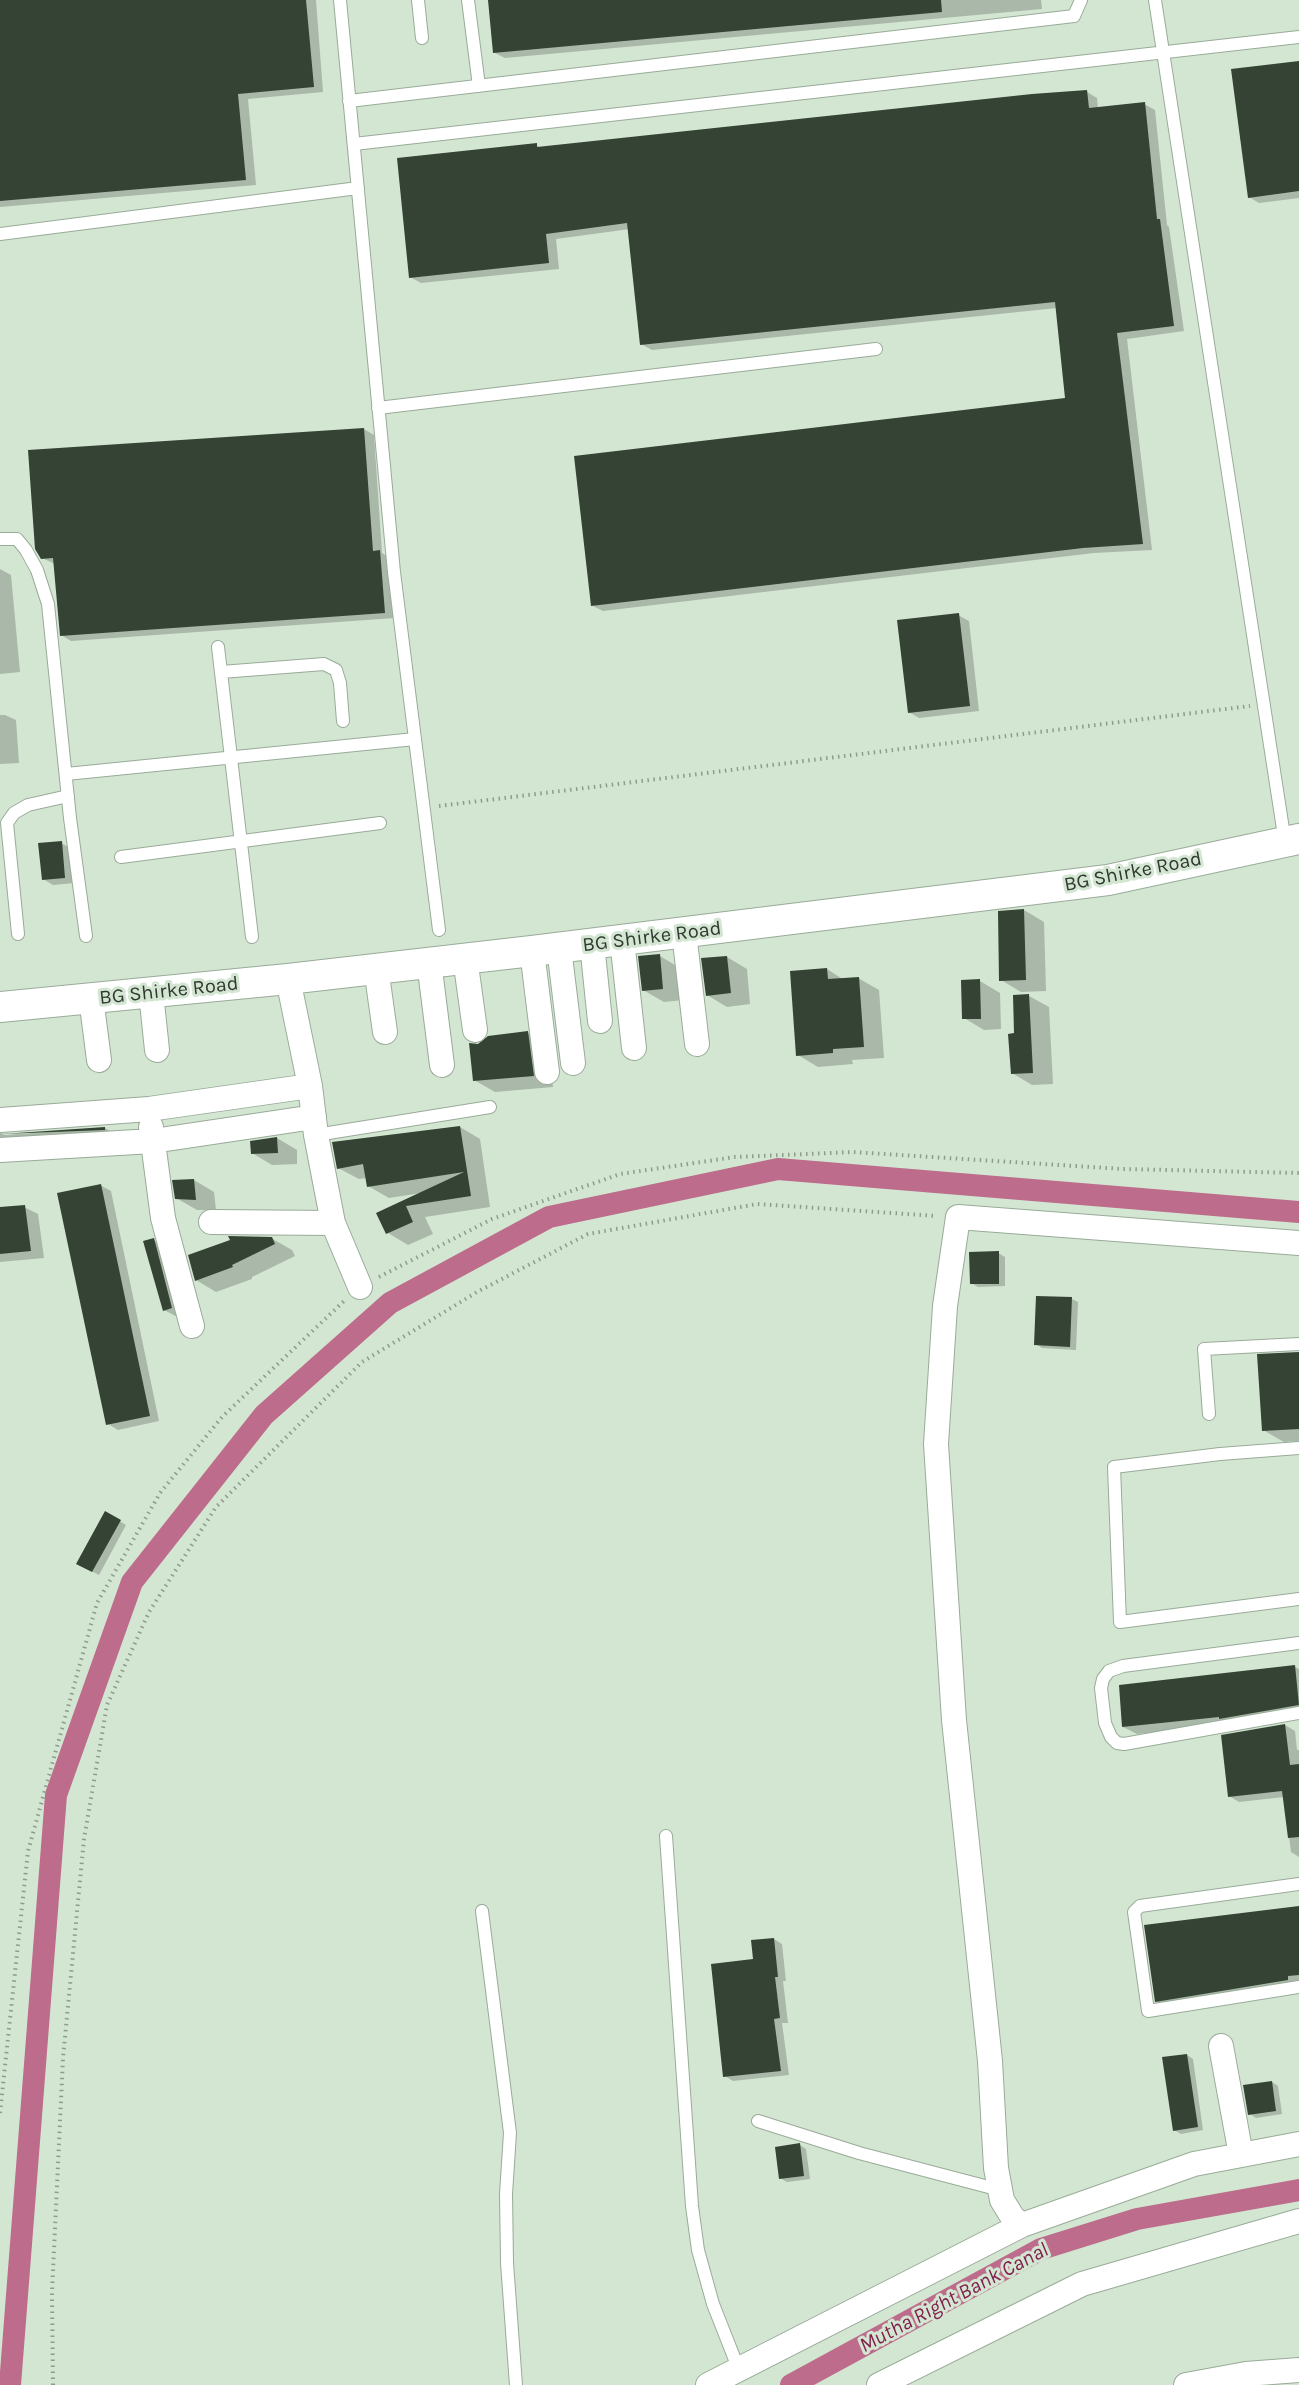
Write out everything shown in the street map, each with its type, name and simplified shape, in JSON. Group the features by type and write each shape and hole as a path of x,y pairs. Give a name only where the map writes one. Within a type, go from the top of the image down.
{"street":[{"name":"BG Shirke Road","path":"0,1007 288,979 546,950 1108,880 1292,840"},
{"path":"684,933 697,1044"},
{"path":"622,940 634,1048"},
{"path":"592,944 600,1021"},
{"path":"546,950 573,1063"},
{"path":"546,950 547,1072"},
{"path":"465,958 475,1030"},
{"path":"429,962 441,1065"},
{"path":"376,968 385,1032"},
{"path":"288,979 310,1086 333,1223 360,1287"},
{"path":"151,993 157,1050"},
{"path":"91,998 99,1060"},
{"path":"0,1120 149,1109 310,1086"},
{"path":"149,1109 163,1218 192,1326"},
{"path":"0,1150 153,1141 315,1126"},
{"path":"1022,2225 1007,2210 996,2168 990,2061 954,1720 936,1444 945,1306 958,1217 1299,1243"},
{"path":"211,1222 333,1223"},
{"path":"1221,2046 1241,2155"},
{"path":"708,2385 1022,2225 1194,2164 1299,2144"},
{"path":"879,2385 1082,2284 1299,2221"},
{"path":"1186,2385 1246,2374 1299,2370"}],"lane":[{"path":"340,0 394,572 439,930"},
{"path":"418,0 422,38"},
{"path":"468,0 479,86"},
{"path":"350,101 1074,16 1081,0"},
{"path":"1155,0 1264,705 1292,840"},
{"path":"354,144 1299,37"},
{"path":"0,234 358,188"},
{"path":"378,408 876,349"},
{"path":"0,539 17,539 26,550 37,570 48,604 68,796 86,936"},
{"path":"218,647 252,937"},
{"path":"221,672 324,664 336,670 340,683 343,721"},
{"path":"66,774 415,739"},
{"path":"18,934 7,823 14,813 28,805 68,796"},
{"path":"121,857 380,823"},
{"path":"315,1126 490,1107"},
{"path":"1209,1414 1204,1349 1299,1344"},
{"path":"1299,1448 1114,1467 1120,1622 1299,1599"},
{"path":"1299,1643 1123,1666 1110,1671 1103,1679 1101,1688 1105,1723 1111,1737 1117,1743 1124,1744 1299,1713"},
{"path":"666,1836 692,2206 698,2250 713,2304 739,2370"},
{"path":"1299,1884 1140,1906 1134,1912 1148,2011 1299,1987"},
{"path":"482,1911 510,2133 506,2194 507,2263 516,2385"},
{"path":"758,2121 869,2156 1000,2190"}],"path":[{"path":"423,808 1264,705"},
{"path":"0,2113 28,1851 97,1603 160,1493 222,1417 360,1287 492,1219 620,1174 735,1157 852,1152 1122,1169 1299,1173"},
{"path":"53,2385 52,2292 63,2058 84,1839 107,1705 149,1612 216,1507 362,1362 477,1292 588,1234 757,1204 958,1217"}],"building":[{"path":"0,0 306,0 314,87 238,94 246,180 0,201"},
{"path":"488,0 941,0 942,12 493,53"},
{"path":"1299,61 1299,191 1248,198 1231,69"},
{"path":"1087,90 1089,108 1145,102 1157,219 1160,219 1174,326 1117,333 1143,544 1083,548 591,606 574,456 1065,398 1055,302 640,345 627,223 546,234 549,263 409,278 397,158 537,143 537,147"},
{"path":"364,428 373,551 380,550 385,613 60,636 53,558 41,559 35,549 28,450"},
{"path":"959,613 970,706 908,713 897,620"},
{"path":"62,841 65,878 42,880 38,843"},
{"path":"1024,909 1026,980 999,981 998,911"},
{"path":"660,954 663,989 642,991 638,956"},
{"path":"727,956 731,993 706,996 701,958"},
{"path":"827,968 828,979 859,977 864,1047 833,1049 833,1053 796,1056 790,971"},
{"path":"980,979 981,1019 962,1019 961,980"},
{"path":"1029,994 1033,1073 1011,1074 1008,1034 1014,1033 1013,995"},
{"path":"528,1031 534,1076 473,1081 469,1043 478,1044 488,1036"},
{"path":"460,1126 471,1196 406,1206 413,1222 386,1234 376,1213 464,1172 367,1187 363,1164 337,1169 332,1142"},
{"path":"105,1127 105,1130 2,1134"},
{"path":"277,1137 278,1153 251,1154 250,1141"},
{"path":"194,1179 196,1200 175,1199 172,1180"},
{"path":"101,1184 150,1416 106,1425 57,1193"},
{"path":"25,1205 31,1251 0,1254 0,1207"},
{"path":"228,1236 272,1237 275,1244 232,1265 233,1267 195,1281 188,1255 230,1240"},
{"path":"154,1238 172,1308 163,1311 143,1241"},
{"path":"999,1251 999,1284 970,1284 969,1252"},
{"path":"1036,1296 1072,1297 1070,1347 1034,1345"},
{"path":"1299,1352 1299,1429 1262,1431 1257,1354"},
{"path":"105,1511 121,1520 92,1572 76,1564"},
{"path":"1295,1665 1299,1705 1219,1719 1219,1717 1122,1727 1119,1685"},
{"path":"1285,1724 1290,1765 1299,1764 1299,1837 1288,1838 1282,1791 1228,1797 1221,1735"},
{"path":"1299,1906 1299,1975 1288,1976 1288,1980 1155,2002 1144,1925"},
{"path":"774,1938 778,1977 775,1977 780,2018 774,2019 781,2071 723,2077 711,1964 753,1959 751,1940"},
{"path":"1187,2054 1198,2127 1173,2131 1162,2057"},
{"path":"1272,2081 1276,2111 1248,2115 1243,2085"},
{"path":"800,2143 804,2176 779,2179 775,2147"}],"waterway":[{"path":"10,2385 56,1795 132,1582 264,1415 390,1303 549,1217 778,1169 1299,1212"},
{"name":"Mutha Right Bank Canal","path":"791,2385 1041,2249 1137,2219 1299,2190"}]}
